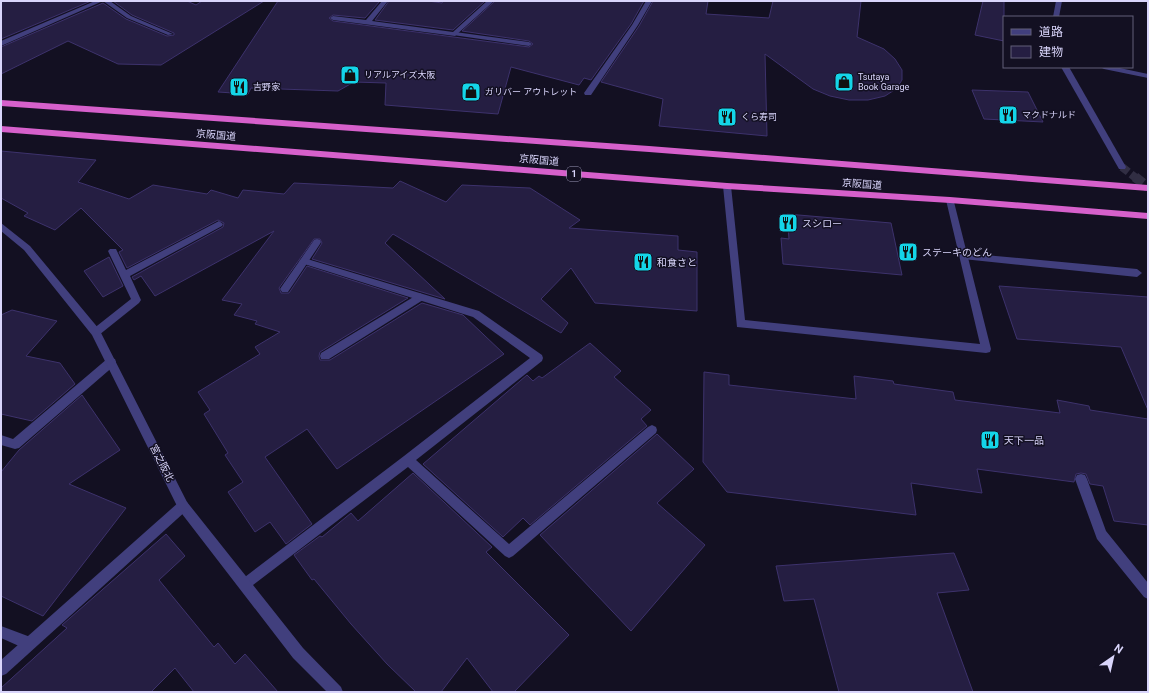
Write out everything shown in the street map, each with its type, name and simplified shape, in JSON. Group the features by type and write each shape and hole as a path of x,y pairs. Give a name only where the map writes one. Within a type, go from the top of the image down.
{"highway":[{"name":"京阪国道","path":"1,103 641,148 1148,188"},
{"name":"京阪国道","path":"1,129 727,186 950,200 1148,216"}],"street":[{"path":"106,1 129,17 170,34"},
{"path":"368,22 385,1"},
{"path":"455,34 491,1"},
{"path":"588,93 635,25 649,1"},
{"path":"1056,16 1059,1"},
{"path":"1,44 97,2"},
{"path":"332,18 529,44"},
{"path":"1066,68 1122,167"},
{"path":"1109,68 1148,76"},
{"path":"727,186 740,324 986,349 950,200"},
{"path":"124,275 219,224"},
{"name":"宮之阪北","path":"1,226 27,248 96,332 183,506 298,653 336,692"},
{"path":"285,289 317,242"},
{"path":"96,332 136,300 113,251"},
{"path":"963,256 1137,273"},
{"path":"245,584 408,460 538,358 476,314 304,261"},
{"path":"325,356 420,297"},
{"path":"1,440 15,444 111,362"},
{"path":"408,460 509,552 652,430"},
{"path":"1081,479 1101,535 1148,593"},
{"path":"1,669 28,643 183,506"},
{"path":"1,632 28,643"}],"building":[{"path":"1,1 91,1 1,39"},
{"path":"113,1 187,1 196,5 202,1 264,1 161,65 118,64 68,41 1,74 1,47 103,3 126,19 167,36 174,35 174,33 132,15"},
{"path":"278,1 380,1 365,18 333,15 329,18 333,21 529,47 533,44 529,41 462,31 495,1 644,1 631,24 591,80 584,78 579,85 511,67 498,114 385,105 386,83 354,82 338,91 251,88 248,94 218,92"},
{"path":"389,1 428,1 442,3 443,1 485,1 453,30 375,20"},
{"path":"653,1 708,1 706,14 769,18 773,1 861,1 857,37 884,49 895,59 902,70 902,80 896,89 885,96 868,100 849,100 830,96 813,89 765,54 767,136 659,126 663,99 601,82 639,26"},
{"path":"983,1 1004,1 1003,41 975,35"},
{"path":"972,90 1028,92 1043,122 984,119"},
{"path":"1,151 96,160 78,182 129,199 153,185 207,194 211,190 238,198 243,190 284,194 294,183 393,188 400,181 446,202 462,185 530,188 580,220 569,228 678,236 678,250 697,252 697,311 595,303 571,268 541,299 568,323 561,333 393,234 385,243 445,299 312,259 322,243 320,239 314,239 279,288 281,293 289,293 307,266 408,298 320,352 320,360 330,360 422,303 463,315 504,354 337,469 307,429 265,457 312,524 286,544 270,522 255,532 228,492 243,482 225,455 228,453 204,414 210,410 198,392 260,354 255,347 280,332 255,324 257,321 234,315 242,304 222,300 274,231 155,296 141,276 134,280 132,277 223,227 224,223 218,220 127,268 119,252 123,250 81,208 55,230 24,216 28,213 1,198"},
{"path":"787,214 891,223 902,275 783,264 781,238 789,239"},
{"path":"109,257 123,286 103,297 84,271"},
{"path":"999,286 1148,297 1148,410 1121,347 1017,339"},
{"path":"12,310 57,321 26,356 60,363 75,384 32,421 1,414 1,315"},
{"path":"590,343 621,371 614,377 651,410 641,419 647,426 530,525 523,518 503,537 423,464 527,375 533,381 539,376 542,378"},
{"path":"704,372 729,375 729,385 856,399 854,376 893,381 894,384 953,392 955,400 1060,413 1057,400 1089,406 1090,410 1148,419 1148,525 1114,521 1103,486 1090,484 1086,474 1081,473 1076,474 1074,482 977,469 982,493 911,483 916,515 727,492 703,462"},
{"path":"82,395 120,450 69,484 126,508 43,616 1,596 1,472 19,450"},
{"path":"657,434 694,469 657,503 705,545 631,631 540,535"},
{"path":"413,473 492,547 486,552 569,635 514,692 493,692 467,658 441,692 416,692 387,664 351,624 314,579 312,580 294,555 320,536 322,537 351,513 358,521"},
{"path":"166,534 185,556 159,580 214,647 218,643 235,664 245,654 278,692 194,692 175,668 151,692 1,692 1,688 67,628 62,625"},
{"path":"954,553 969,590 937,593 973,692 839,692 814,599 784,601 776,566"}],"tunnel":[{"path":"1122,167 1136,178"},
{"path":"1135,177 1148,187"}],"place":[{"name":"リアルアイズ大阪","path":"350,75"},
{"name":"Tsutaya Book Garage","path":"844,82"},
{"name":"吉野家","path":"239,87"},
{"name":"ガリバー アウトレット","path":"471,92"},
{"name":"マクドナルド","path":"1008,115"},
{"name":"くら寿司","path":"727,117"},
{"name":"スシロー","path":"788,223"},
{"name":"ステーキのどん","path":"908,252"},
{"name":"和食さと","path":"643,262"},
{"name":"天下一品","path":"990,440"}]}
